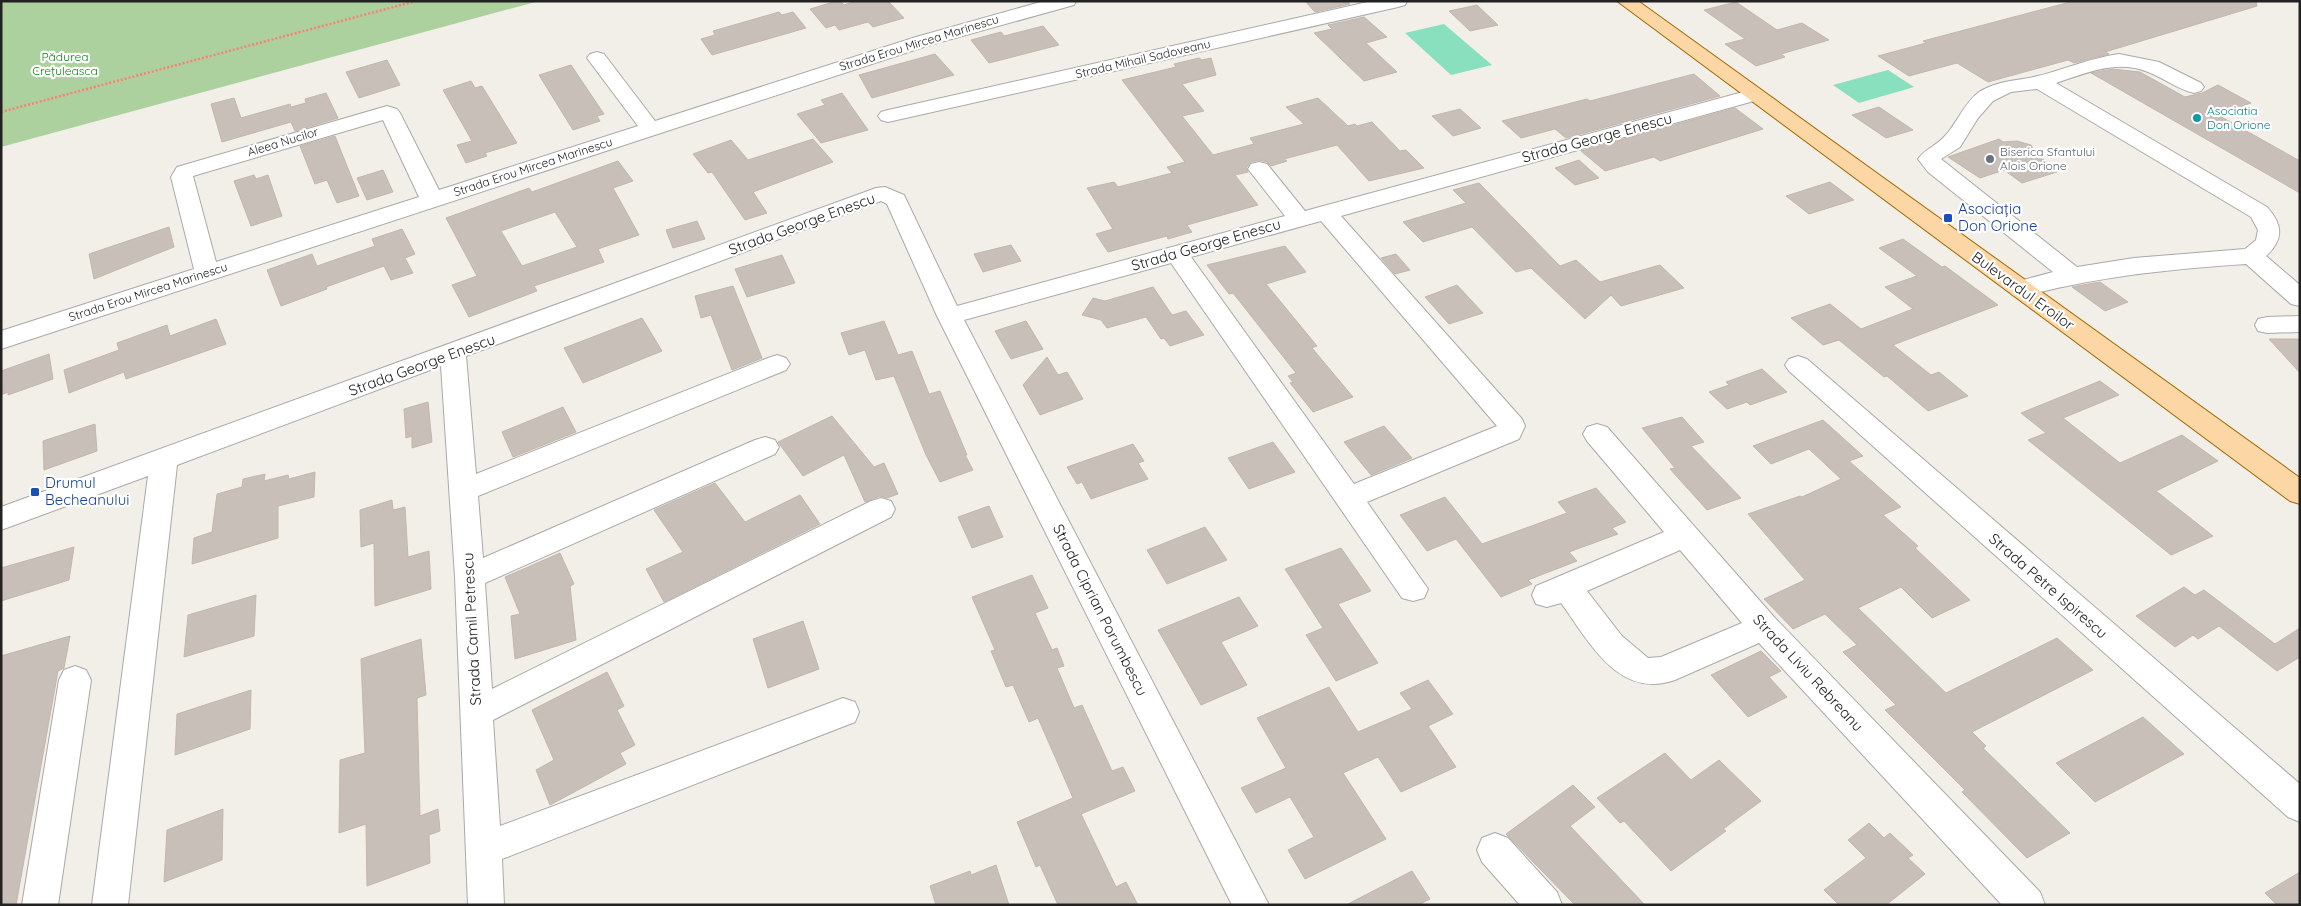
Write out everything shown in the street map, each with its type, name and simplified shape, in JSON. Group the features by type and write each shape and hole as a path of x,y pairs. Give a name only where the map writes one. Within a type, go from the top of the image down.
{"main road":[{"name":"Bulevardul Eroilor","path":"1626,1 2300,493"}],"street":[{"name":"Strada Erou Mircea Marinescu","path":"1,340 923,41 1067,1"},
{"name":"Strada Mihail Sadoveanu","path":"888,116 1398,1"},
{"path":"597,58 651,129"},
{"path":"2072,275 1929,159 1936,151 1952,142 1970,114 1986,97 2006,87 2040,82 2098,63 2119,60 2152,66 2194,87"},
{"path":"2021,289 2072,275 2251,256 2262,249 2270,235 2268,220 2259,212 2040,82"},
{"name":"Strada George Enescu","path":"1,519 867,199 886,194 896,200 950,316 1754,95"},
{"name":"Aleea Nucilor","path":"207,273 182,176 186,172 387,112 390,113 432,200"},
{"path":"1259,169 1299,219"},
{"path":"1325,212 1512,426 1509,432 1349,498"},
{"path":"1176,253 1413,589"},
{"path":"2251,256 2300,298"},
{"name":"Strada Ciprian Porumbescu","path":"950,316 1251,905"},
{"path":"2266,325 2300,324"},
{"name":"Strada Camil Petrescu","path":"453,353 470,577 486,905"},
{"path":"464,490 777,364"},
{"name":"Strada Petre Ispirescu","path":"1798,365 2300,806"},
{"name":"Strada Liviu Rebreanu","path":"1596,434 1764,627 2027,905"},
{"path":"470,577 765,447"},
{"path":"110,905 164,460"},
{"path":"476,713 881,509"},
{"path":"1684,536 1557,591 1621,656 1639,669 1650,672 1664,670 1764,627"},
{"path":"40,905 75,680"},
{"path":"483,849 843,712"},
{"path":"1495,850 1544,905"}],"path":[{"path":"1,112 416,1"}],"green space":[{"name":"Pădurea Crețuleasca","path":"1,1 539,1 1,147"},
{"path":"1444,24 1492,65 1451,75 1405,33"},
{"path":"1888,70 1914,87 1859,103 1833,85"}],"building":[{"path":"837,1 844,5 856,1 888,1 904,18 873,27 868,22 839,30 835,25 826,28 810,9"},
{"path":"1305,1 1347,1 1350,4 1315,12"},
{"path":"2074,1 2256,1 2257,6 2105,52 2109,54 2074,63 2068,60 1988,82 1957,63 1909,76 1878,56 1926,43 1923,41"},
{"path":"1736,2 1777,30 1802,23 1829,40 1781,54 1785,57 1756,66 1725,44 1745,39 1704,10"},
{"path":"1477,5 1498,25 1470,31 1449,11"},
{"path":"779,12 782,15 793,12 806,28 712,55 701,39 715,35 713,31"},
{"path":"1364,17 1387,37 1366,43 1397,72 1364,81 1314,33 1332,29 1328,25"},
{"path":"1043,26 1059,45 989,63 971,40 1001,32 1004,36"},
{"path":"935,54 954,75 872,98 859,75"},
{"path":"1199,58 1202,60 1211,58 1216,75 1182,84 1204,111 1182,116 1213,155 1254,144 1250,138 1304,124 1286,107 1318,98 1348,126 1372,122 1400,151 1406,150 1424,168 1369,181 1337,145 1284,159 1287,161 1271,166 1267,162 1259,160 1251,162 1246,168 1248,172 1235,175 1258,205 1187,225 1192,232 1168,239 1167,236 1108,252 1096,234 1113,229 1087,188 1114,182 1118,187 1172,173 1167,167 1185,162 1122,80 1176,67 1174,64"},
{"path":"387,60 400,85 359,98 346,72"},
{"path":"571,65 604,114 597,116 600,121 573,130 539,75"},
{"name":"Asociatia Don Orione","path":"2113,69 2140,72 2185,97 2202,93 2218,85 2251,103 2218,115 2300,161 2300,193 2091,73"},
{"path":"1694,74 1720,96 1566,138 1555,129 1521,138 1502,121 1587,99 1590,101"},
{"path":"471,81 475,88 482,86 517,143 485,153 487,156 466,163 457,145 472,141 443,90"},
{"path":"326,93 338,118 295,131 291,122 222,142 211,104 234,98 241,118 290,104 291,107 306,103 305,99"},
{"path":"842,93 868,130 821,143 797,114 825,105 821,100"},
{"path":"1879,107 1913,130 1886,138 1852,115"},
{"path":"1735,108 1763,129 1660,161 1654,157 1605,171 1581,151"},
{"path":"1460,109 1481,128 1453,136 1432,116"},
{"path":"335,136 359,196 337,203 327,180 315,184 300,146"},
{"path":"813,139 833,162 753,192 767,213 745,220 712,172 708,173 693,154 731,140 748,160"},
{"name":"Biserica Sfantului Alois Orione","path":"1999,139 2003,142 2017,141 2031,145 2038,156 2060,171 2022,183 2004,170 1980,178 1948,157"},
{"path":"1579,160 1599,178 1575,185 1555,168"},
{"path":"618,161 633,181 613,188 639,235 598,249 604,262 534,286 537,291 469,317 452,285 477,276 446,218 529,188 532,192","holes":["555,212 577,247 522,266 501,231"]},
{"path":"383,170 393,192 367,200 357,178"},
{"path":"254,175 256,179 268,175 282,216 251,226 234,181"},
{"path":"1830,182 1854,200 1809,214 1786,196"},
{"path":"1479,183 1560,266 1576,260 1600,282 1660,265 1684,288 1621,306 1611,295 1585,319 1531,268 1516,272 1472,227 1423,242 1403,222 1466,203 1453,190"},
{"path":"697,221 705,239 673,248 666,230"},
{"path":"169,227 174,247 94,279 89,254"},
{"path":"402,229 415,254 405,258 413,273 391,280 384,266 281,306 267,270 312,254 317,266 375,246 372,239"},
{"path":"1903,239 1942,267 1945,266 1998,305 1893,345 1931,375 1939,372 1968,396 1928,411 1887,376 1884,377 1839,340 1823,345 1791,318 1830,304 1861,329 1913,309 1885,287 1917,276 1879,248"},
{"path":"1011,245 1021,261 983,272 974,254"},
{"path":"1285,246 1306,272 1266,284 1317,346 1312,348 1353,397 1313,412 1290,383 1293,382 1288,376 1296,373 1233,293 1229,294 1207,265"},
{"path":"1396,254 1410,270 1395,274 1381,258"},
{"path":"782,255 795,283 747,297 735,269"},
{"path":"2100,282 2128,302 2105,311 2072,287"},
{"path":"1457,285 1483,313 1449,324 1425,297"},
{"path":"733,286 762,358 732,370 711,315 701,318 695,296"},
{"path":"1153,287 1172,315 1186,311 1204,335 1170,346 1164,338 1161,339 1146,317 1107,328 1101,320 1082,315 1093,298 1105,301"},
{"path":"642,318 662,351 583,383 564,348"},
{"path":"216,319 226,344 126,379 124,372 69,393 64,370 119,350 117,343 167,325 170,336"},
{"path":"884,321 898,355 912,351 929,394 940,391 967,455 965,455 973,470 940,482 926,455 894,376 876,380 865,350 849,355 841,333"},
{"path":"1026,321 1043,349 1011,359 995,331"},
{"path":"2269,339 2300,339 2300,373"},
{"path":"49,354 53,379 8,395 8,392 1,395 1,371"},
{"path":"1047,357 1058,375 1067,372 1083,399 1040,415 1023,385"},
{"path":"1762,369 1787,392 1750,405 1747,402 1727,409 1709,392 1729,385 1726,382"},
{"path":"2100,381 2119,395 2063,418 2120,463 2182,435 2218,461 2156,491 2213,536 2171,555 2028,440 2046,433 2021,413"},
{"path":"428,402 432,442 412,448 412,436 406,438 404,409"},
{"path":"563,407 576,432 513,457 502,432"},
{"path":"832,416 874,467 884,463 898,494 887,498 880,496 865,502 844,455 803,476 778,442"},
{"path":"1682,417 1704,442 1691,446 1741,498 1707,510 1670,469 1675,468 1642,428"},
{"path":"1823,420 1863,456 1849,461 1901,507 1883,515 1918,546 1915,548 1970,600 1932,618 1901,587 1858,608 1946,693 2057,638 2093,670 1972,732 1986,746 1983,748 2070,833 2027,858 1962,792 1965,790 1885,710 1896,705 1843,652 1857,645 1825,614 1793,629 1764,599 1805,580 1748,514 1800,496 1802,497 1841,479 1809,449 1771,464 1753,446"},
{"path":"95,424 97,451 44,470 43,441"},
{"path":"1384,426 1412,458 1371,475 1344,442"},
{"path":"1273,442 1295,472 1249,489 1228,458"},
{"path":"1133,444 1144,461 1138,463 1148,479 1091,499 1082,482 1077,484 1067,467"},
{"path":"315,472 314,497 278,506 278,538 192,564 194,538 212,532 217,494 242,487 243,479 265,474 264,481 288,475 289,479"},
{"path":"715,483 745,522 800,495 820,524 664,602 646,569 683,552 654,510"},
{"path":"1596,488 1626,522 1612,528 1618,534 1569,552 1577,561 1528,580 1532,584 1501,597 1456,539 1427,551 1400,515 1445,497 1482,544 1567,513 1558,502"},
{"path":"392,500 393,510 405,507 408,557 429,551 431,589 375,606 374,543 361,547 360,510"},
{"path":"989,506 1003,537 972,548 958,517"},
{"path":"1205,527 1227,560 1167,584 1147,550"},
{"path":"74,547 69,580 1,601 1,568"},
{"path":"1341,548 1371,591 1338,604 1378,663 1336,681 1306,635 1323,628 1285,569"},
{"path":"560,553 574,584 570,586 576,640 515,659 511,616 520,614 505,577"},
{"path":"1032,575 1048,608 1035,613 1052,650 1057,648 1064,666 1057,668 1074,708 1082,705 1112,771 1123,767 1135,791 1081,814 1116,887 1126,882 1138,905 1058,905 1040,865 1036,867 1017,822 1073,798 1038,718 1029,722 1013,685 1006,687 991,651 995,650 972,597"},
{"path":"2184,587 2195,595 2204,590 2275,644 2300,628 2300,657 2277,671 2219,626 2198,639 2193,635 2175,647 2136,616"},
{"path":"256,595 254,636 184,657 188,615"},
{"path":"1239,597 1258,626 1221,642 1247,685 1201,705 1158,630"},
{"path":"803,621 819,669 768,688 753,639"},
{"path":"70,636 64,668 58,671 16,905 1,905 1,656"},
{"path":"421,639 426,695 417,698 420,816 438,809 440,831 429,835 430,863 367,886 366,824 339,833 340,760 365,753 361,659"},
{"path":"1761,651 1781,671 1769,677 1787,697 1748,717 1711,675"},
{"path":"607,672 624,706 617,710 635,745 620,753 626,764 550,805 536,770 554,760 532,710"},
{"path":"1428,680 1453,714 1428,726 1456,767 1401,792 1378,757 1343,773 1386,839 1305,879 1288,850 1314,837 1290,797 1256,813 1241,788 1286,768 1257,718 1329,687 1358,732 1412,709 1400,693"},
{"path":"251,690 250,729 175,755 177,714"},
{"path":"2143,717 2184,754 2095,802 2056,763"},
{"path":"1665,753 1691,780 1719,760 1761,801 1723,829 1726,831 1671,871 1624,821 1620,823 1597,798"},
{"path":"1573,785 1595,807 1570,826 1645,905 1575,905 1506,834"},
{"path":"223,809 222,860 164,882 167,830"},
{"path":"1869,823 1884,838 1890,833 1913,855 1908,858 1925,874 1886,905 1839,905 1824,890 1866,858 1848,840"},
{"path":"996,865 1009,905 936,905 930,886 970,871 971,875"},
{"path":"1412,871 1430,899 1418,905 1346,905"},
{"path":"2300,872 2300,905 2277,905 2265,893"}],"place":[{"name":"Asociatia Don Orione","path":"2197,118"},
{"name":"Biserica Sfantului Alois Orione","path":"1990,159"},
{"name":"Asociația Don Orione","path":"1948,218"},
{"name":"Drumul Becheanului","path":"35,492"}]}
